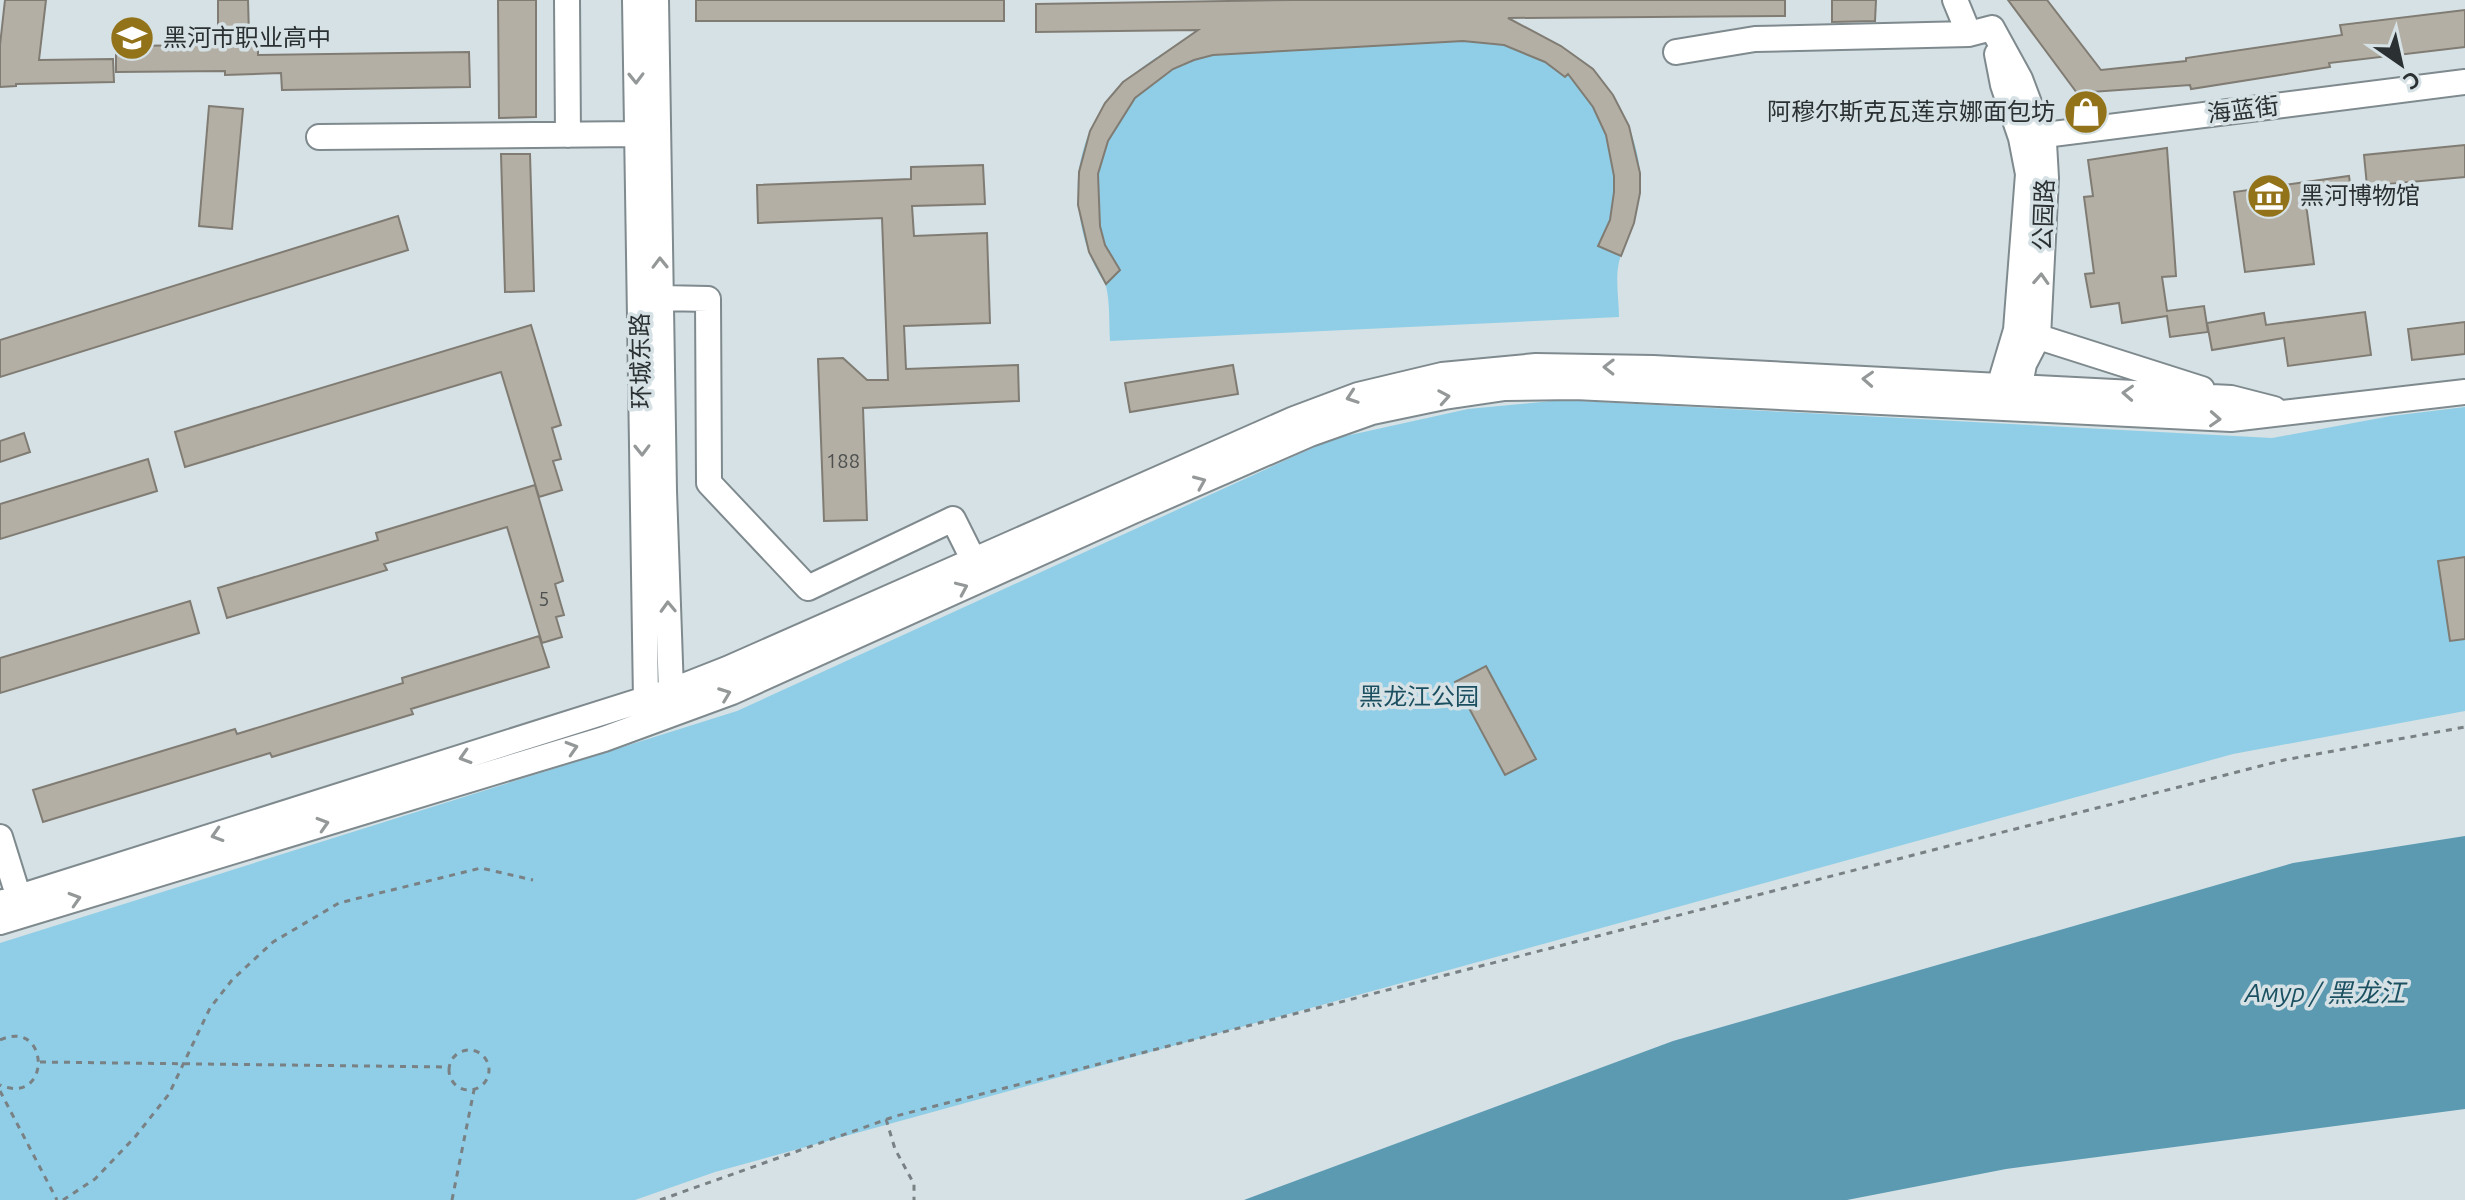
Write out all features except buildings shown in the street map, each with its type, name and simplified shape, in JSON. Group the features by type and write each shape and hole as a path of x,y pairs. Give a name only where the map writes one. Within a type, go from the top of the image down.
{"street":[{"path":"567,0 568,135"},
{"name":"环城东路","path":"635,0 649,711"},
{"name":"环城东路","path":"656,0 663,476 675,701"},
{"name":"公园路","path":"1955,0 2020,79 2032,136 2046,178 2024,364 2008,398"},
{"path":"1676,52 1755,39 1980,31"},
{"name":"海蓝街","path":"2032,136 2465,82"},
{"path":"319,137 637,134"},
{"path":"661,298 708,299 709,483 808,588 953,519 974,561"},
{"path":"2027,334 2288,413"},
{"path":"0,922 14,905 649,711 675,701 727,669 1294,419 1358,395 1442,375 1536,366 1596,367 2008,398 2231,419 2465,392"},
{"path":"675,701 732,692 1297,440 1372,412 1444,397 1505,388 1575,387 2008,398 2231,398"},
{"path":"0,837 14,905"}],"path":[{"path":"660,1200 886,1119 2269,764 2465,727"},
{"path":"63,1200 95,1179 135,1137 169,1094 210,1008 232,980 273,942 339,903 481,868 533,880"},
{"path":"0,1040 11,1036 28,1040 40,1062 38,1071 27,1085 10,1089 0,1085"},
{"path":"460,1051 480,1052 488,1063 485,1082 474,1090 460,1089 448,1074 450,1060 460,1051"},
{"path":"40,1062 448,1067"},
{"path":"452,1200 474,1090"},
{"path":"0,1091 57,1200"},
{"path":"886,1119 895,1149 914,1184 914,1200"}],"green space":[{"path":"1494,23 1547,40 1580,60 1609,91 1630,130 1637,151 1640,192 1618,269 1619,317 1110,341 1106,286 1090,255 1082,229 1078,197 1080,167 1087,140 1099,115 1115,92 1136,72 1189,40"},
{"name":"黑龙江公园","path":"1562,400 2272,438 2391,416 2465,407 2465,711 2233,754 715,1172 635,1200 0,1200 0,943 737,711 1332,439 1468,409"}],"water":[{"name":"Амур / 黑龙江","path":"2465,836 2465,1109 2006,1169 1847,1200 1244,1200 1673,1041 2293,863"}],"place":[{"name":"黑河市职业高中","path":"132,38"},
{"name":"阿穆尔斯克瓦莲京娜面包坊","path":"2086,112"},
{"name":"黑河博物馆","path":"2269,196"}]}
